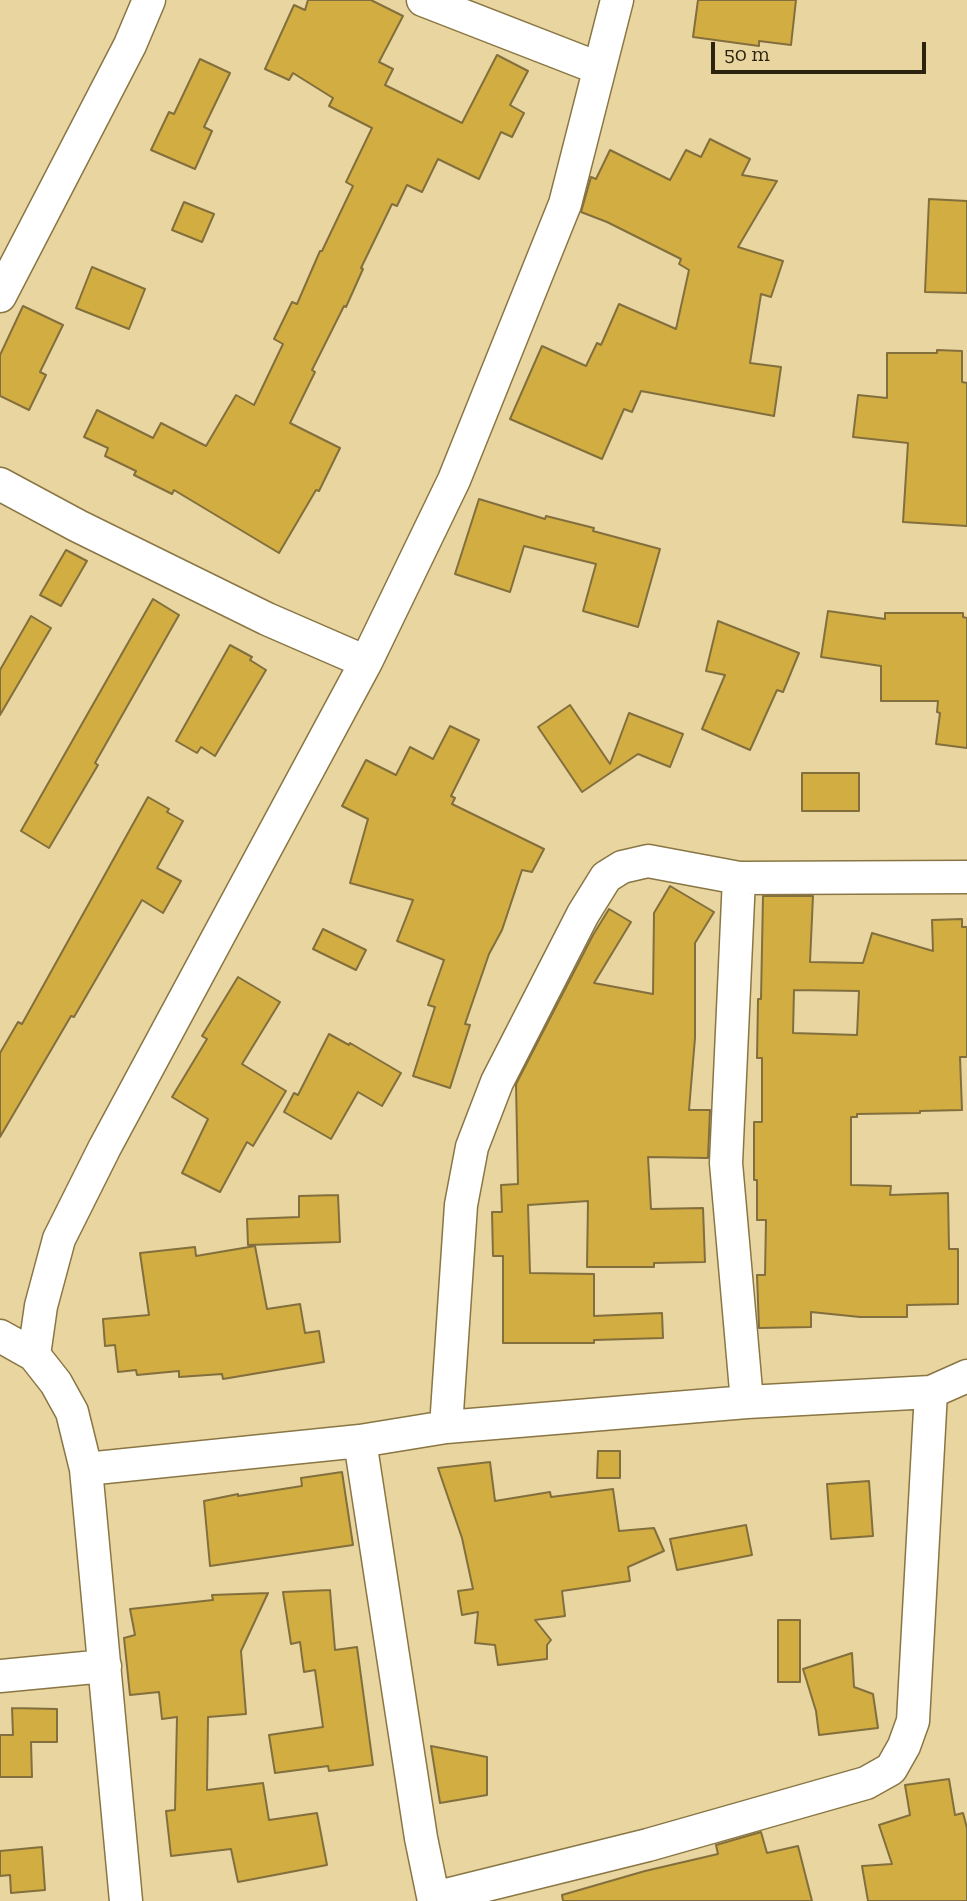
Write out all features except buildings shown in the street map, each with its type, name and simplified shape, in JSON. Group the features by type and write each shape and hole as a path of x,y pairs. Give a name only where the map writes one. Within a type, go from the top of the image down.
{"street":[{"path":"0,296 130,45 149,0"},
{"path":"423,0 598,68"},
{"path":"34,1355 41,1306 59,1240 105,1147 366,662 454,480 565,204 617,0"},
{"path":"0,484 78,526 267,619 366,662"},
{"path":"446,1427 461,1205 472,1147 497,1082 583,914 606,877 622,867 648,861 739,878 967,877"},
{"path":"739,878 726,1163 747,1402"},
{"path":"0,1336 34,1355 56,1383 72,1412 86,1469 126,1901"},
{"path":"86,1469 360,1441 446,1427 747,1402 931,1392 967,1376"},
{"path":"360,1441 421,1838 434,1900 648,1845 840,1791 866,1783 891,1769 904,1746 913,1721 931,1392"},
{"path":"0,1676 105,1666"}]}
